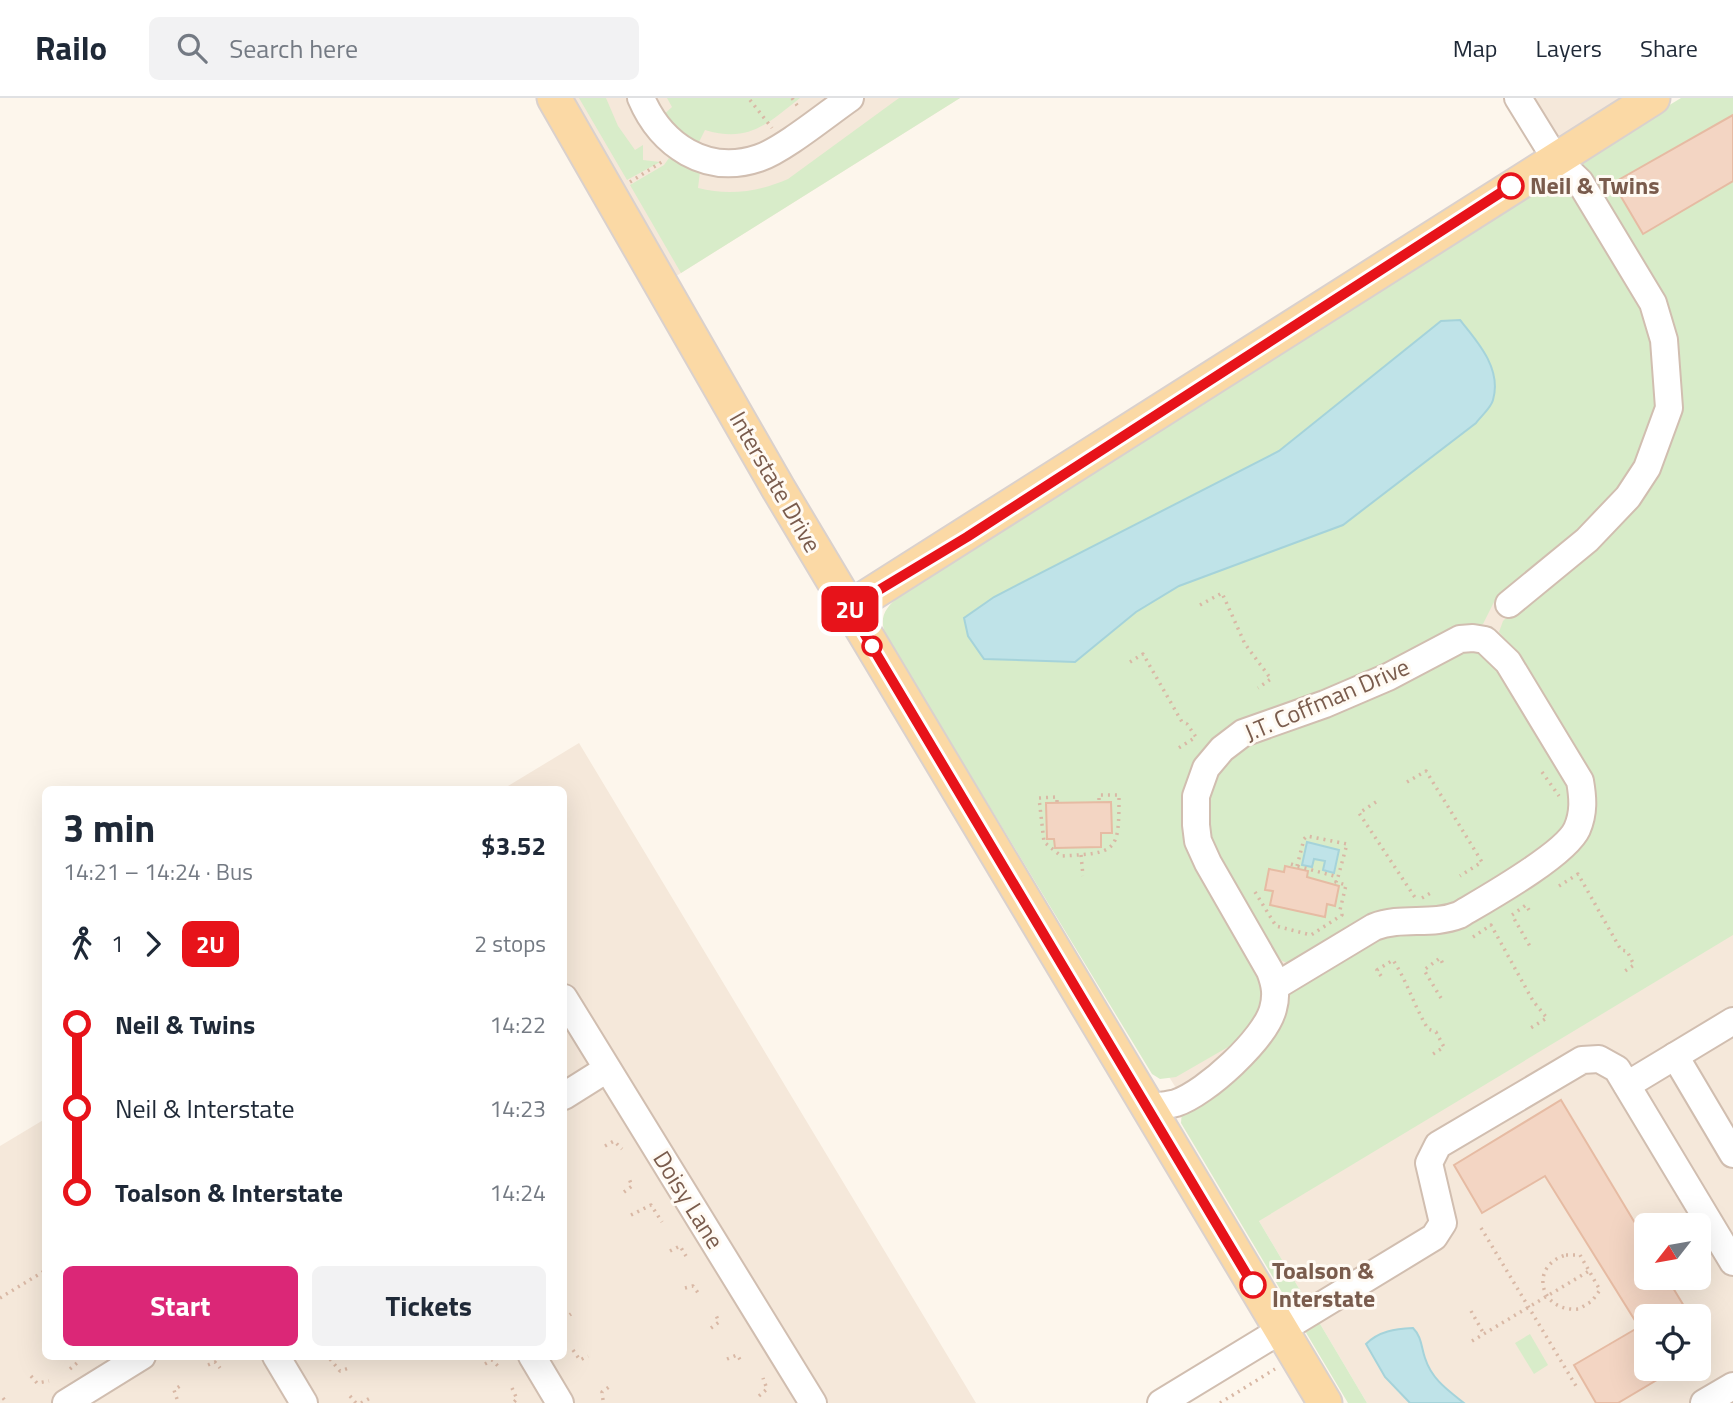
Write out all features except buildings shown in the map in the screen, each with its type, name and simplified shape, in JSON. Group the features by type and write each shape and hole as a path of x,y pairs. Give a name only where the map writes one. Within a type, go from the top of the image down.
{"main road":[{"name":"Interstate Drive","path":"554,98 849,608 1325,1403"},
{"path":"849,608 967,537 1555,158 1653,98"}],"street":[{"path":"641,98 660,134 674,146 699,158 721,163 761,158 850,98"},
{"path":"1509,604 1587,540 1628,497 1647,468 1670,408 1664,340 1653,303 1580,182 1555,158 1518,98"},
{"name":"J.T. Coffman Drive","path":"1460,639 1485,640 1508,662 1580,781 1583,798 1576,832 1541,863 1459,915 1432,921 1389,921 1374,927 1276,986 1257,944 1198,841 1196,796 1206,768 1222,748 1243,733 1388,677 1460,639"},
{"path":"1149,1108 1179,1082 1208,1065 1236,1058 1267,1025 1273,1009 1276,986"},
{"name":"Doisy Lane","path":"567,1003 813,1403"},
{"path":"1627,1085 1733,1021"},
{"path":"1675,1056 1730,1144"},
{"path":"1161,1403 1434,1237 1443,1223 1441,1202 1431,1181 1429,1163 1438,1145 1582,1060 1599,1059 1617,1069 1733,1262"},
{"path":"567,1094 607,1069"},
{"path":"66,1403 136,1360"},
{"path":"278,1360 304,1403"},
{"path":"533,1360 560,1403"},
{"path":"1704,1403 1733,1386"}],"path":[{"path":"750,100 783,144"},
{"path":"627,183 663,163 667,156"},
{"path":"1199,605 1222,593 1245,644 1271,679 1258,688"},
{"path":"1130,662 1143,654 1182,722 1187,724 1196,737 1177,749"},
{"path":"1407,782 1426,771 1482,862 1460,876"},
{"path":"1542,772 1563,802"},
{"path":"1058,802 1057,797 1039,798 1044,842 1061,856 1101,854 1111,847 1117,836 1119,794 1099,795 1099,801"},
{"path":"1376,802 1359,813 1372,834 1400,871 1417,901 1434,891"},
{"path":"1255,892 1276,926 1311,935 1342,915 1340,910 1346,885 1336,882 1347,844 1307,836 1297,866"},
{"path":"1081,855 1083,876"},
{"path":"1291,864 1338,877"},
{"path":"1312,876 1314,870"},
{"path":"1559,886 1578,874 1621,950 1627,951 1634,965 1625,971"},
{"path":"1529,910 1526,905 1512,915 1531,948"},
{"path":"1473,937 1491,925 1533,1001 1547,1018 1529,1029"},
{"path":"1441,998 1424,970 1440,958 1444,965"},
{"path":"1381,976 1377,970 1392,960 1402,974 1402,982 1421,1018 1428,1029 1436,1032 1444,1047 1433,1054"},
{"path":"605,1146 614,1141 622,1149"},
{"path":"624,1192 632,1186 628,1176"},
{"path":"631,1215 651,1205 662,1222"},
{"path":"1481,1228 1576,1386"},
{"path":"670,1251 680,1246 686,1256"},
{"path":"1566,1255 1580,1255 1600,1290 1586,1306 1579,1309 1564,1309 1547,1297 1544,1273 1552,1261 1566,1255"},
{"path":"1472,1341 1589,1271"},
{"path":"0,1298 42,1272"},
{"path":"685,1288 693,1286 699,1294"},
{"path":"1471,1311 1484,1334"},
{"path":"711,1328 719,1322 715,1313"},
{"path":"573,1350 580,1360 588,1356"},
{"path":"727,1359 737,1355 741,1362"},
{"path":"70,1369 77,1360"},
{"path":"331,1360 340,1371 349,1368"},
{"path":"485,1363 492,1360 501,1369"},
{"path":"208,1365 215,1362 220,1368"},
{"path":"1220,1403 1283,1364"},
{"path":"31,1376 37,1383 49,1381"},
{"path":"759,1396 767,1389 763,1378"},
{"path":"177,1399 174,1390 183,1384"},
{"path":"603,1400 602,1392 609,1387"},
{"path":"512,1388 517,1399 513,1403"},
{"path":"350,1396 356,1403"},
{"path":"361,1403 372,1397"}],"shaded area":[{"path":"568,98 960,98 673,278"},
{"path":"1535,98 1624,98 1558,138"},
{"path":"1366,323 1733,931 1733,1403 1367,1403 1259,1221 887,625"},
{"path":"579,743 976,1403 0,1403 0,1146 42,1121 42,1360 567,1360 567,786 508,786"}],"green space":[{"path":"579,98 606,98 618,126 635,150 643,145 643,160 660,162 627,180"},
{"path":"667,98 800,98 757,129 734,134 705,130 697,146 660,118 672,107"},
{"path":"899,98 960,98 681,273 630,185 664,165 669,158 700,172 698,188 732,192 755,190 777,183 788,179"},
{"path":"1681,98 1733,98 1733,935 1259,1221 1367,1403 1348,1403 1181,1123 1182,1109 1287,994 1375,939 1482,916 1570,859 1581,848 1594,814 1596,791 1591,771 1522,658 1499,632 1503,621 1515,609 1611,527 1678,382 1578,166 1581,159"},
{"path":"1561,173 1648,313 1659,402 1634,469 1595,518 1495,600 1483,624 1283,708 1188,786 1259,963 1264,1006 1242,1039 1176,1077 1160,1079 1152,1074 887,638 883,625 884,615 899,596 1307,331"},
{"path":"1465,649 1488,653 1547,741 1566,778 1571,795 1566,823 1541,850 1504,876 1457,900 1291,964 1282,961 1272,949 1213,849 1206,810 1212,786 1223,765 1246,745 1356,706"},
{"path":"1530,1334 1548,1365 1534,1374 1515,1343"}],"water":[{"path":"1460,320 1481,347 1491,367 1495,389 1490,406 1476,423 1343,525 1179,586 1136,612 1075,662 984,659 968,636 964,618 994,597 1279,451 1441,321"},
{"path":"1307,842 1339,850 1334,873 1323,870 1325,861 1314,859 1312,867 1302,865"},
{"path":"1413,1328 1420,1339 1432,1373 1464,1403 1410,1403 1385,1377 1366,1344 1376,1336"}],"bus line":[{"name":"2U","path":"1253,1285 849,608 967,537 1245,355 1511,186"}],"place":[{"name":"Neil & Twins","path":"1511,186"},
{"name":"Toalson & Interstate","path":"1253,1285"}]}
